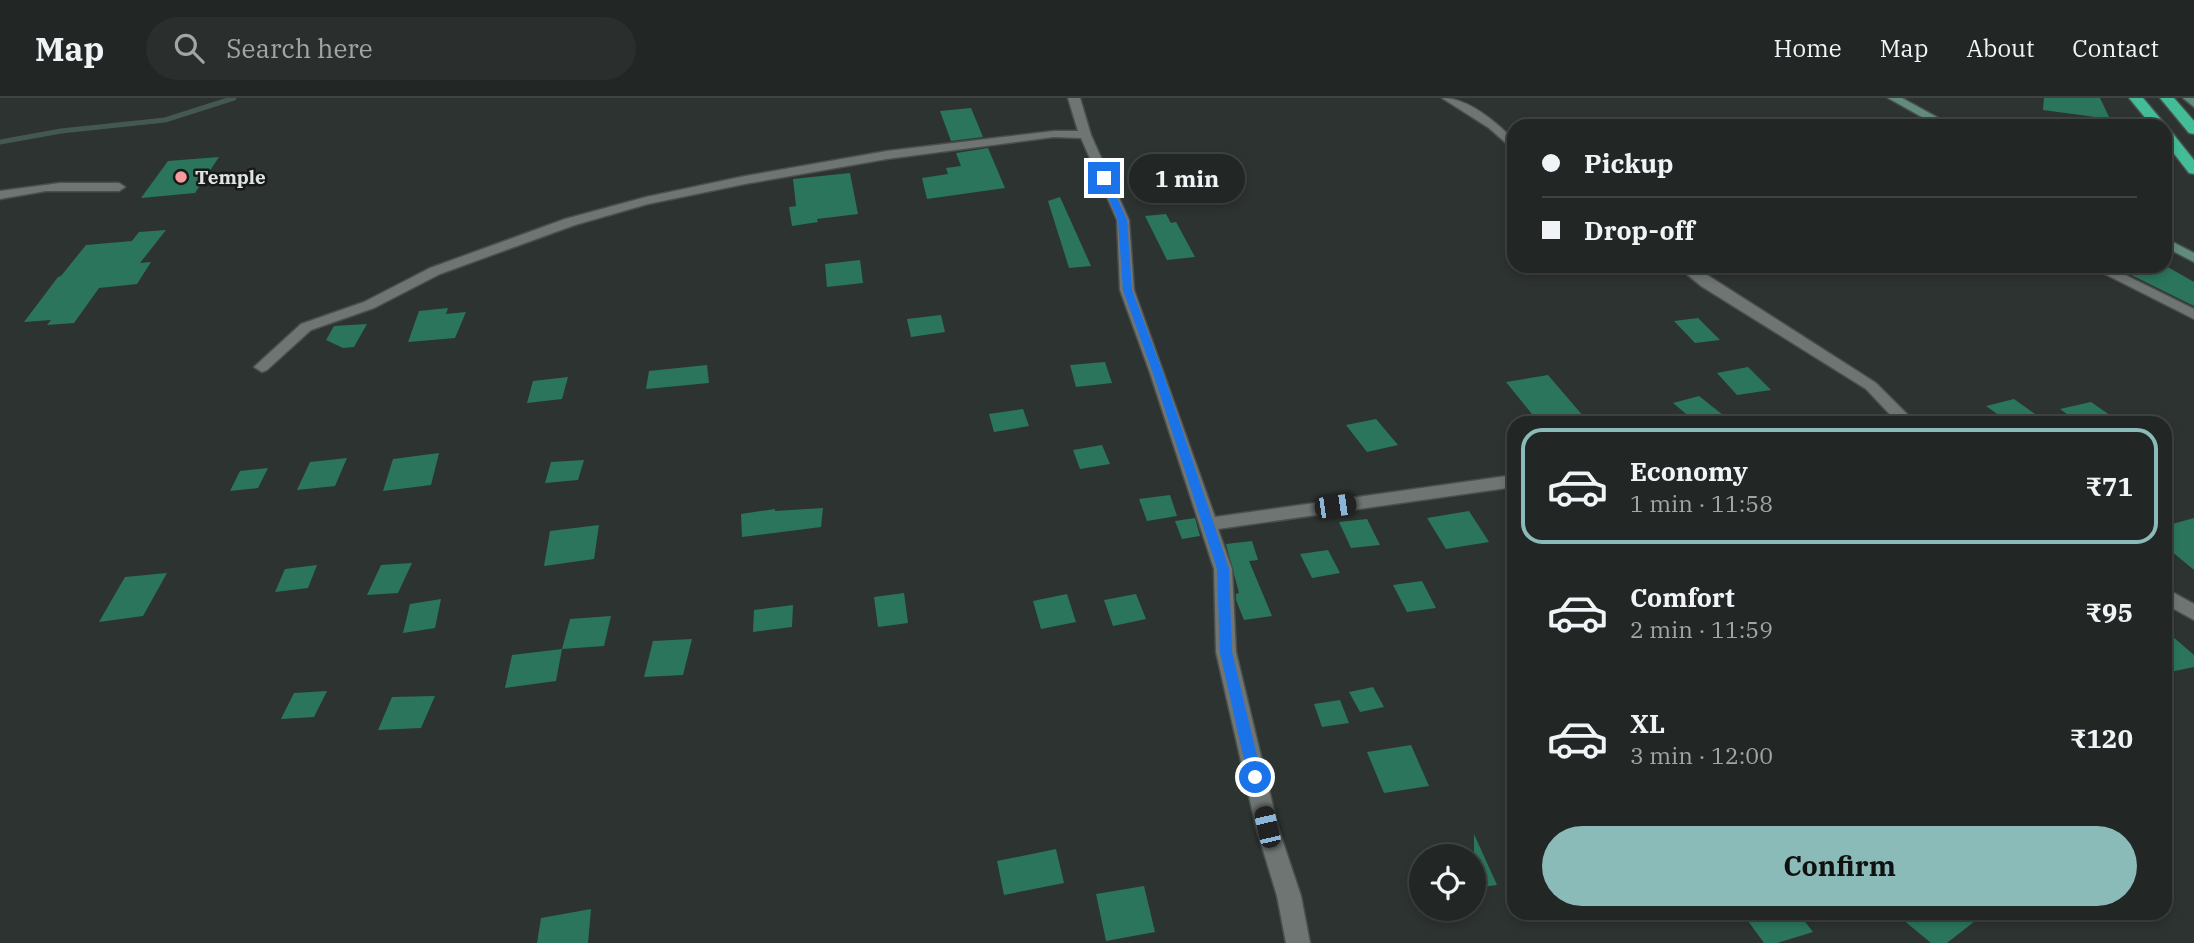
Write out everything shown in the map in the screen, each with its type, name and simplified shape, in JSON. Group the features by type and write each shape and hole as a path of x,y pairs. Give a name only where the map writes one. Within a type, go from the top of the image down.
{"highway":[{"path":"2136,98 2153,119"},
{"path":"2166,98 2194,130"},
{"path":"2172,142 2194,170"}],"street":[{"path":"1074,98 1085,135 1122,220 1127,290 1158,373 1223,569 1226,652 1267,827 1289,895 1297,943"},
{"path":"1448,98 1493,126 1507,140"},
{"path":"1894,98 1934,119"},
{"path":"2189,98 2194,104"},
{"path":"262,366 306,327 369,305 435,271 570,222 646,201 745,180 887,155 1054,134 1085,135"},
{"path":"0,195 60,184 119,187"},
{"path":"2172,246 2194,258"},
{"path":"1693,273 1871,386 1901,416"},
{"path":"2110,273 2194,315"},
{"path":"1208,524 1507,482"},
{"path":"2172,599 2194,613"}],"building":[{"path":"2044,98 2100,98 2110,119 2043,110"},
{"path":"971,108 983,137 951,141 940,111"},
{"path":"988,148 1005,188 927,199 922,178 948,174 946,168 961,166 956,153"},
{"name":"Temple","path":"219,157 195,193 141,198 168,161"},
{"path":"850,173 858,214 817,219 818,222 792,226 789,207 796,206 793,179"},
{"path":"1060,197 1091,266 1069,268 1048,201"},
{"path":"1166,214 1171,223 1176,222 1195,257 1167,260 1145,216"},
{"path":"166,230 140,263 151,262 137,284 99,288 74,323 47,325 51,320 24,322 86,245 132,241 139,232"},
{"path":"860,260 863,283 827,287 825,264"},
{"path":"2172,269 2194,282 2194,306 2127,273 2172,273"},
{"path":"448,308 446,314 466,312 455,338 408,342 419,311"},
{"path":"941,315 945,332 911,337 907,319"},
{"path":"1698,318 1720,340 1695,343 1674,321"},
{"path":"367,324 354,347 343,348 326,340 334,326"},
{"path":"1105,362 1112,383 1076,387 1070,365"},
{"path":"707,365 709,383 646,389 649,371"},
{"path":"1748,367 1771,390 1737,395 1717,373"},
{"path":"1548,375 1583,416 1534,416 1506,382"},
{"path":"568,377 562,399 527,403 533,381"},
{"path":"1699,396 1723,415 1689,416 1673,403"},
{"path":"2014,399 2038,416 2000,416 1986,406"},
{"path":"2091,402 2111,416 2069,416 2060,409"},
{"path":"1023,409 1029,426 994,432 989,414"},
{"path":"1376,419 1398,445 1367,452 1346,425"},
{"path":"1102,445 1110,464 1080,469 1073,450"},
{"path":"439,453 431,485 383,491 393,459"},
{"path":"347,458 335,486 297,490 310,462"},
{"path":"584,460 578,480 545,483 551,462"},
{"path":"268,468 258,488 230,491 240,471"},
{"path":"1170,495 1177,516 1147,521 1139,499"},
{"path":"823,508 821,527 742,537 741,514 775,509"},
{"path":"1469,511 1489,542 1446,549 1427,518"},
{"path":"1195,518 1200,536 1182,539 1175,521"},
{"path":"2194,518 2194,570 2172,552 2172,524"},
{"path":"1367,519 1380,545 1351,548 1339,522"},
{"path":"599,525 594,559 544,566 550,531"},
{"path":"1252,541 1258,560 1249,561 1272,616 1244,620 1236,600 1236,594 1239,593 1226,544"},
{"path":"1328,550 1340,573 1312,578 1300,554"},
{"path":"412,563 398,593 367,595 381,565"},
{"path":"317,565 308,588 275,592 285,569"},
{"path":"167,573 143,616 99,622 125,577"},
{"path":"1422,581 1436,608 1407,612 1393,585"},
{"path":"904,593 908,623 878,627 874,597"},
{"path":"1067,594 1076,622 1041,629 1033,601"},
{"path":"1136,594 1146,619 1113,626 1104,600"},
{"path":"441,599 435,628 403,633 410,604"},
{"path":"793,605 792,627 753,632 754,610"},
{"path":"611,616 604,646 562,649 570,619"},
{"path":"2172,636 2194,655 2194,667 2172,672"},
{"path":"692,639 683,675 644,677 653,641"},
{"path":"562,649 556,681 505,688 512,655"},
{"path":"1373,687 1384,707 1360,712 1349,692"},
{"path":"327,691 314,717 281,719 294,693"},
{"path":"435,696 421,728 378,730 392,697"},
{"path":"1340,700 1349,723 1322,727 1314,704"},
{"path":"1411,745 1429,786 1384,793 1367,752"},
{"path":"1056,849 1064,883 1004,895 997,861"},
{"path":"1486,861 1497,885 1486,886"},
{"path":"1144,886 1155,932 1106,941 1096,894"},
{"path":"591,909 588,943 537,943 541,918"},
{"path":"1747,920 1804,920 1813,932 1777,943 1764,943"},
{"path":"1903,920 1976,920 1947,943 1931,943"}],"waterway":[{"path":"0,142 61,131 165,120 234,98"}],"place":[{"name":"Temple","path":"181,177"}],"route":[{"path":"1104,178 1122,220 1127,290 1158,373 1223,569 1226,652 1255,777"}]}
